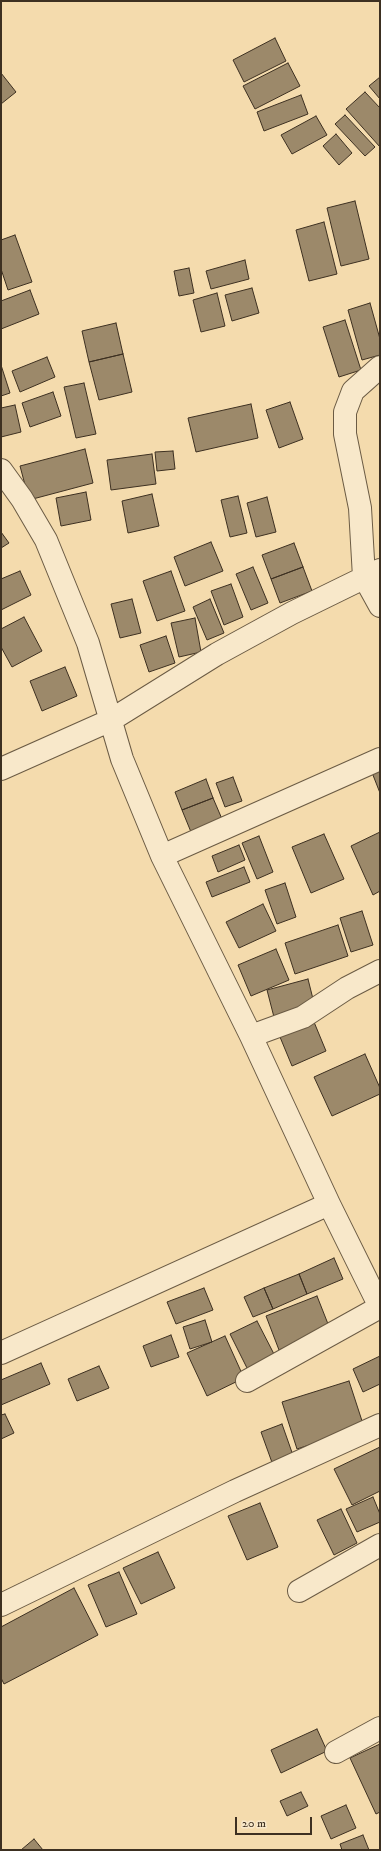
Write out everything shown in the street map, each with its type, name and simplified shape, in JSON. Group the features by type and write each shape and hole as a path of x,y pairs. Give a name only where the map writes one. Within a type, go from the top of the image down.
{"street":[{"path":"380,367 353,391 345,412 345,434 372,573 380,606"},
{"path":"1,470 22,499 46,540 88,643 122,759 162,856 251,1036 329,1204 380,1307 247,1380"},
{"path":"1,769 111,720 217,654 292,613 372,573"},
{"path":"162,856 380,759"},
{"path":"251,1036 303,1017 347,988 380,971"},
{"path":"1,1353 329,1204"},
{"path":"1,1605 235,1491 380,1425"},
{"path":"299,1591 380,1546"},
{"path":"336,1752 380,1728"}],"building":[{"path":"275,38 286,61 244,82 233,60"},
{"path":"288,63 300,86 255,109 243,86"},
{"path":"1,73 16,92 1,104"},
{"path":"380,77 380,99 369,86"},
{"path":"365,92 380,108 380,147 346,109"},
{"path":"301,95 308,114 264,131 257,112"},
{"path":"345,115 375,147 365,156 335,124"},
{"path":"316,116 327,135 292,154 281,135"},
{"path":"336,134 352,153 339,165 323,146"},
{"path":"355,201 369,259 341,266 327,208"},
{"path":"324,222 337,274 309,281 296,230"},
{"path":"15,235 32,282 8,290 1,269 1,240"},
{"path":"245,260 249,279 211,289 206,271"},
{"path":"189,268 194,293 179,296 174,271"},
{"path":"252,288 259,313 232,321 225,295"},
{"path":"30,290 39,314 1,329 1,301"},
{"path":"217,293 225,326 201,332 193,300"},
{"path":"370,303 380,339 380,355 362,360 348,310"},
{"path":"345,320 361,370 339,377 323,327"},
{"path":"116,323 123,354 89,362 82,331"},
{"path":"123,354 132,392 99,400 89,362"},
{"path":"47,357 55,377 20,392 12,371"},
{"path":"1,365 10,393 1,396"},
{"path":"84,383 96,434 76,438 64,387"},
{"path":"53,392 61,416 30,427 22,403"},
{"path":"290,402 303,439 279,448 266,410"},
{"path":"251,404 258,438 196,452 188,418"},
{"path":"15,405 21,432 1,437 1,408"},
{"path":"85,449 93,483 29,500 20,466"},
{"path":"173,451 175,469 157,471 155,452"},
{"path":"152,454 156,484 111,490 107,460"},
{"path":"86,492 91,520 61,526 56,498"},
{"path":"152,494 159,526 128,533 122,501"},
{"path":"238,496 247,533 230,537 221,500"},
{"path":"267,497 276,532 256,537 247,503"},
{"path":"1,532 9,543 1,548"},
{"path":"211,542 223,571 185,586 174,557"},
{"path":"294,543 303,567 271,579 262,555"},
{"path":"253,567 268,603 251,610 236,574"},
{"path":"303,567 312,591 280,603 271,579"},
{"path":"20,571 31,595 1,610 1,579"},
{"path":"171,571 185,611 157,621 143,581"},
{"path":"231,584 243,617 224,625 211,591"},
{"path":"132,599 141,633 120,638 111,604"},
{"path":"210,599 224,633 207,640 193,607"},
{"path":"24,617 42,651 12,667 1,647 1,629"},
{"path":"195,618 201,652 179,657 171,623"},
{"path":"166,636 175,663 149,672 140,645"},
{"path":"65,667 77,696 42,711 30,681"},
{"path":"380,766 380,793 371,770"},
{"path":"233,777 242,801 225,807 216,783"},
{"path":"206,779 213,798 182,810 175,792"},
{"path":"213,798 222,819 191,832 182,810"},
{"path":"380,832 380,891 373,895 351,846"},
{"path":"324,834 344,879 311,893 292,847"},
{"path":"259,836 273,872 257,879 242,843"},
{"path":"239,845 245,860 218,872 212,856"},
{"path":"244,867 250,882 212,897 206,882"},
{"path":"285,883 296,917 277,924 265,890"},
{"path":"263,904 276,931 239,948 226,922"},
{"path":"362,911 373,945 351,952 340,918"},
{"path":"338,925 348,956 295,974 285,943"},
{"path":"276,949 289,980 251,996 238,965"},
{"path":"308,979 315,1007 275,1021 267,990"},
{"path":"314,1022 326,1051 292,1066 280,1037"},
{"path":"365,1054 380,1088 380,1094 332,1116 314,1077"},
{"path":"334,1258 343,1279 307,1294 299,1274"},
{"path":"299,1274 307,1294 273,1309 264,1288"},
{"path":"204,1288 213,1310 176,1324 167,1302"},
{"path":"264,1288 273,1309 253,1317 244,1297"},
{"path":"317,1296 330,1329 279,1350 266,1316"},
{"path":"205,1320 212,1342 190,1349 183,1327"},
{"path":"257,1321 275,1356 248,1370 230,1334"},
{"path":"171,1335 179,1357 151,1367 143,1346"},
{"path":"225,1336 244,1378 207,1396 187,1353"},
{"path":"380,1356 380,1384 363,1392 353,1369"},
{"path":"41,1363 50,1384 1,1405 1,1380"},
{"path":"99,1366 109,1388 77,1401 68,1379"},
{"path":"349,1381 364,1427 297,1449 282,1402"},
{"path":"5,1414 14,1433 1,1439 1,1415"},
{"path":"282,1424 295,1461 274,1468 261,1432"},
{"path":"380,1447 380,1491 352,1505 334,1469"},
{"path":"373,1497 380,1514 380,1522 357,1532 346,1509"},
{"path":"260,1503 278,1547 247,1560 228,1516"},
{"path":"341,1509 357,1543 334,1555 317,1520"},
{"path":"158,1552 175,1588 141,1604 123,1568"},
{"path":"119,1572 137,1614 106,1627 88,1585"},
{"path":"74,1588 98,1635 4,1684 1,1678 1,1627"},
{"path":"317,1729 327,1751 281,1773 271,1750"},
{"path":"380,1744 380,1812 376,1814 350,1758"},
{"path":"301,1792 308,1806 287,1816 280,1801"},
{"path":"346,1805 356,1828 331,1839 321,1816"},
{"path":"363,1835 369,1850 342,1850 340,1844"},
{"path":"34,1839 43,1850 21,1850"}]}
